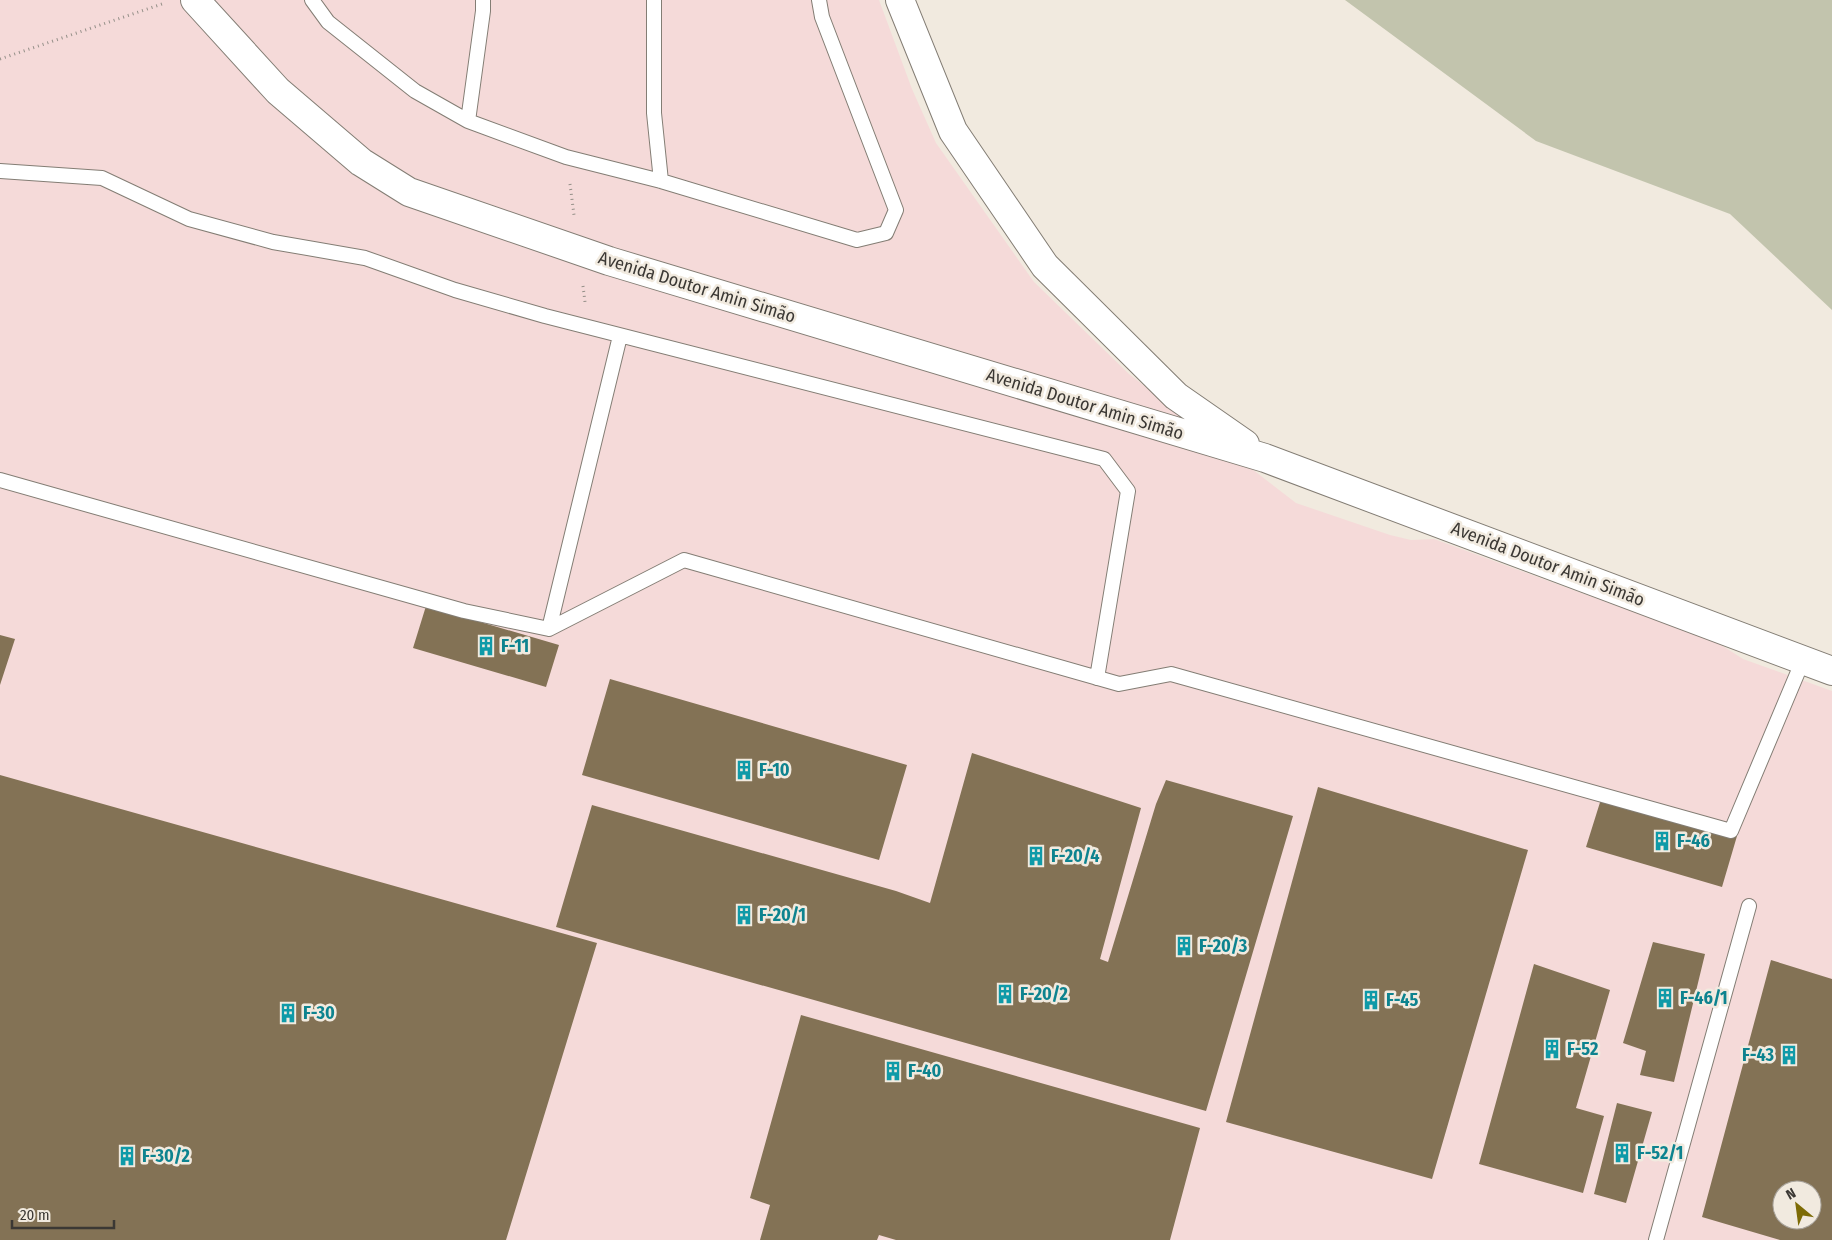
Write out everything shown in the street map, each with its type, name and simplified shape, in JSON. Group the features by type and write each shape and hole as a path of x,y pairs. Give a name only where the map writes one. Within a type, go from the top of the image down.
{"street":[{"name":"Avenida Doutor Amin Simão","path":"195,0 278,91 361,162 409,192 609,261 1265,458 1832,671"},
{"name":"Avenida Doutor Amin Simão","path":"900,0 953,131 1045,266 1176,396 1265,458"}],"lane":[{"path":"312,0 328,22 414,91 468,121 566,157 660,181 857,240 886,232 896,210 822,17 819,0"},
{"path":"468,121 483,0"},
{"path":"654,0 654,113 660,181"},
{"path":"0,171 102,178 189,219 273,242 365,258 455,290 620,336 1104,459 1128,491 1098,678"},
{"path":"549,629 620,336"},
{"path":"0,480 464,611 549,629 684,560 1120,684 1171,674 1730,831 1803,660"},
{"path":"1656,1240 1749,906"}],"path":[{"path":"0,59 175,0"}],"shaded area":[{"path":"0,0 879,0 912,89 936,143 1034,282 1129,374 1296,503 1390,535 1411,540 1434,539 1718,643 1743,659 1832,691 1832,1240 0,1240"}],"green space":[{"path":"1345,0 1832,0 1832,310 1730,214 1536,141"}],"building":[{"name":"F-11","path":"426,606 559,645 546,687 413,648"},
{"path":"0,635 15,639 0,685"},
{"name":"F-10","path":"610,679 907,765 879,860 582,775"},
{"path":"972,753 1141,808 1100,959 1108,962 1156,804 1166,780 1293,816 1206,1111 556,927 592,805 896,891 930,903"},
{"name":"F-30","path":"0,775 597,943 506,1240 0,1240"},
{"name":"F-45","path":"1318,787 1528,850 1432,1179 1226,1122"},
{"name":"F-46","path":"1602,796 1737,836 1722,887 1586,847"},
{"name":"F-46/1","path":"1653,942 1705,954 1674,1082 1640,1075 1646,1051 1623,1043"},
{"name":"F-43","path":"1771,960 1832,979 1832,1240 1780,1240 1702,1217"},
{"name":"F-52","path":"1534,964 1610,990 1576,1108 1604,1116 1583,1193 1479,1164"},
{"name":"F-40","path":"801,1015 1200,1128 1170,1240 896,1240 879,1235 877,1240 760,1240 770,1205 750,1198"},
{"name":"F-52/1","path":"1617,1103 1652,1112 1626,1203 1594,1194"}],"place":[{"name":"F-11","path":"486,646"},
{"name":"F-10","path":"744,770"},
{"name":"F-46","path":"1662,841"},
{"name":"F-20/4","path":"1036,856"},
{"name":"F-20/1","path":"744,915"},
{"name":"F-20/3","path":"1184,946"},
{"name":"F-20/2","path":"1005,994"},
{"name":"F-46/1","path":"1665,998"},
{"name":"F-45","path":"1371,1000"},
{"name":"F-30","path":"288,1013"},
{"name":"F-52","path":"1552,1049"},
{"name":"F-43","path":"1789,1055"},
{"name":"F-40","path":"893,1071"},
{"name":"F-52/1","path":"1622,1153"},
{"name":"F-30/2","path":"127,1156"}]}
